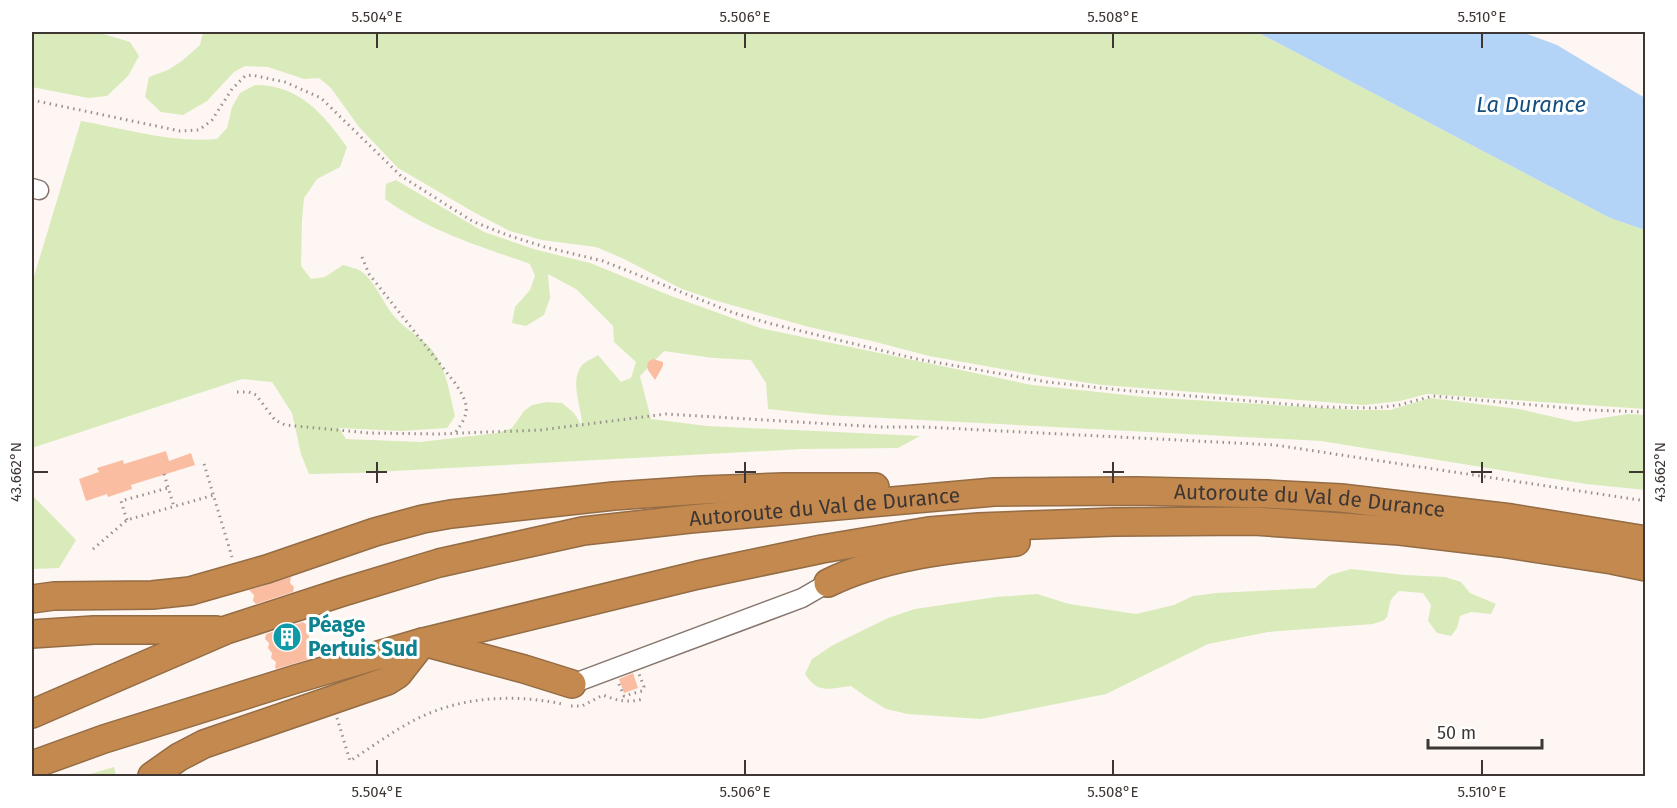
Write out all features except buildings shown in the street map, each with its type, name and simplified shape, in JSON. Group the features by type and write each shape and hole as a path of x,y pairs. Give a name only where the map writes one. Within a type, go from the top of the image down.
{"highway":[{"path":"32,599 54,596 152,595 190,591 398,525 451,514 492,509 614,496 725,489 850,486 994,492"},
{"name":"Autoroute du Val de Durance","path":"32,714 226,630 439,563 583,531 690,519 994,492 1137,491 1341,498 1511,518 1646,540"},
{"name":"Autoroute du Val de Durance","path":"32,765 115,735 423,642 698,575 834,547 929,531 1114,522 1254,521 1400,531 1501,543 1646,567"},
{"path":"828,583 850,572 884,562 1032,540 1114,522"},
{"path":"32,634 94,630 226,630"},
{"path":"152,777 179,757 204,744 393,678 423,642 572,684"}],"lane":[{"path":"572,684 802,598 828,583"}],"path":[{"path":"32,100 180,131 199,130 212,120 232,89 245,76 252,75 285,82 321,98 401,176 472,221 545,247 603,261 734,313 917,359 1047,382 1322,406 1375,408 1399,405 1432,396 1590,410 1646,412"},
{"path":"362,257 369,274 463,396 467,406 466,416 455,434"},
{"path":"237,392 249,392 256,395 275,420 285,424 369,433 455,434 541,430 666,414 882,427 924,427 1275,445 1646,501"},
{"path":"204,464 234,563"},
{"path":"164,474 174,507"},
{"path":"127,520 121,501 168,488"},
{"path":"93,549 127,520 213,495"},
{"path":"616,676 624,696 640,691 644,687 636,667"},
{"path":"335,710 350,761 409,723 441,709 460,704 478,700 519,698 575,706 603,695 625,702 633,702 644,700 640,691"}],"green space":[{"path":"32,32 97,32 130,42 139,56 128,76 107,96 88,98 32,87"},
{"path":"203,32 1257,32 1610,218 1645,230 1645,409 1427,394 1400,401 1364,405 1102,385 929,356 809,327 682,289 596,247 542,240 510,231 398,168 359,127 331,88 319,78 304,79 268,67 245,66 234,72 207,101 183,115 161,112 145,97 149,77 168,70 182,61 200,45"},
{"path":"255,85 271,86 298,96 329,123 347,147 340,167 317,179 304,198 301,266 311,279 325,277 343,265 361,271 371,281 394,316 431,348 448,384 455,416 447,428 401,431 339,428 346,439 420,442 497,433 512,428 524,411 532,405 547,402 562,403 574,413 582,426 576,387 578,372 582,365 598,355 621,382 631,378 636,362 614,342 613,326 576,289 548,274 550,298 544,315 526,326 512,323 515,307 530,290 535,276 530,264 455,237 402,210 385,199 386,184 396,180 484,232 537,250 590,263 671,296 760,328 1032,385 1145,397 1358,410 1390,410 1430,398 1519,409 1576,422 1628,414 1645,415 1646,490 1586,484 1321,441 826,415 768,409 766,383 751,360 713,358 664,351 640,376 651,419 707,426 920,436 898,448 802,449 309,474 301,454 292,413 272,382 242,379 32,448 32,283 81,121 166,137 217,139 227,128 232,107 240,93"},
{"path":"32,495 76,540 59,568 32,569"},
{"path":"1351,569 1445,577 1461,582 1470,593 1496,604 1491,614 1471,612 1460,616 1457,628 1451,636 1437,633 1428,621 1431,605 1423,593 1399,591 1391,601 1387,617 1383,621 1373,624 1268,632 1208,644 1106,694 981,719 908,714 886,709 851,686 820,688 805,674 812,659 833,645 888,618 915,609 996,597 1037,594 1069,604 1136,614 1174,605 1193,596 1315,588 1330,575"},
{"path":"114,767 116,776 83,776"}],"water":[{"name":"La Durance","path":"1257,32 1522,32 1557,45 1645,98 1645,230 1610,218"}],"place":[{"name":"Péage Pertuis Sud","path":"287,637"}]}
